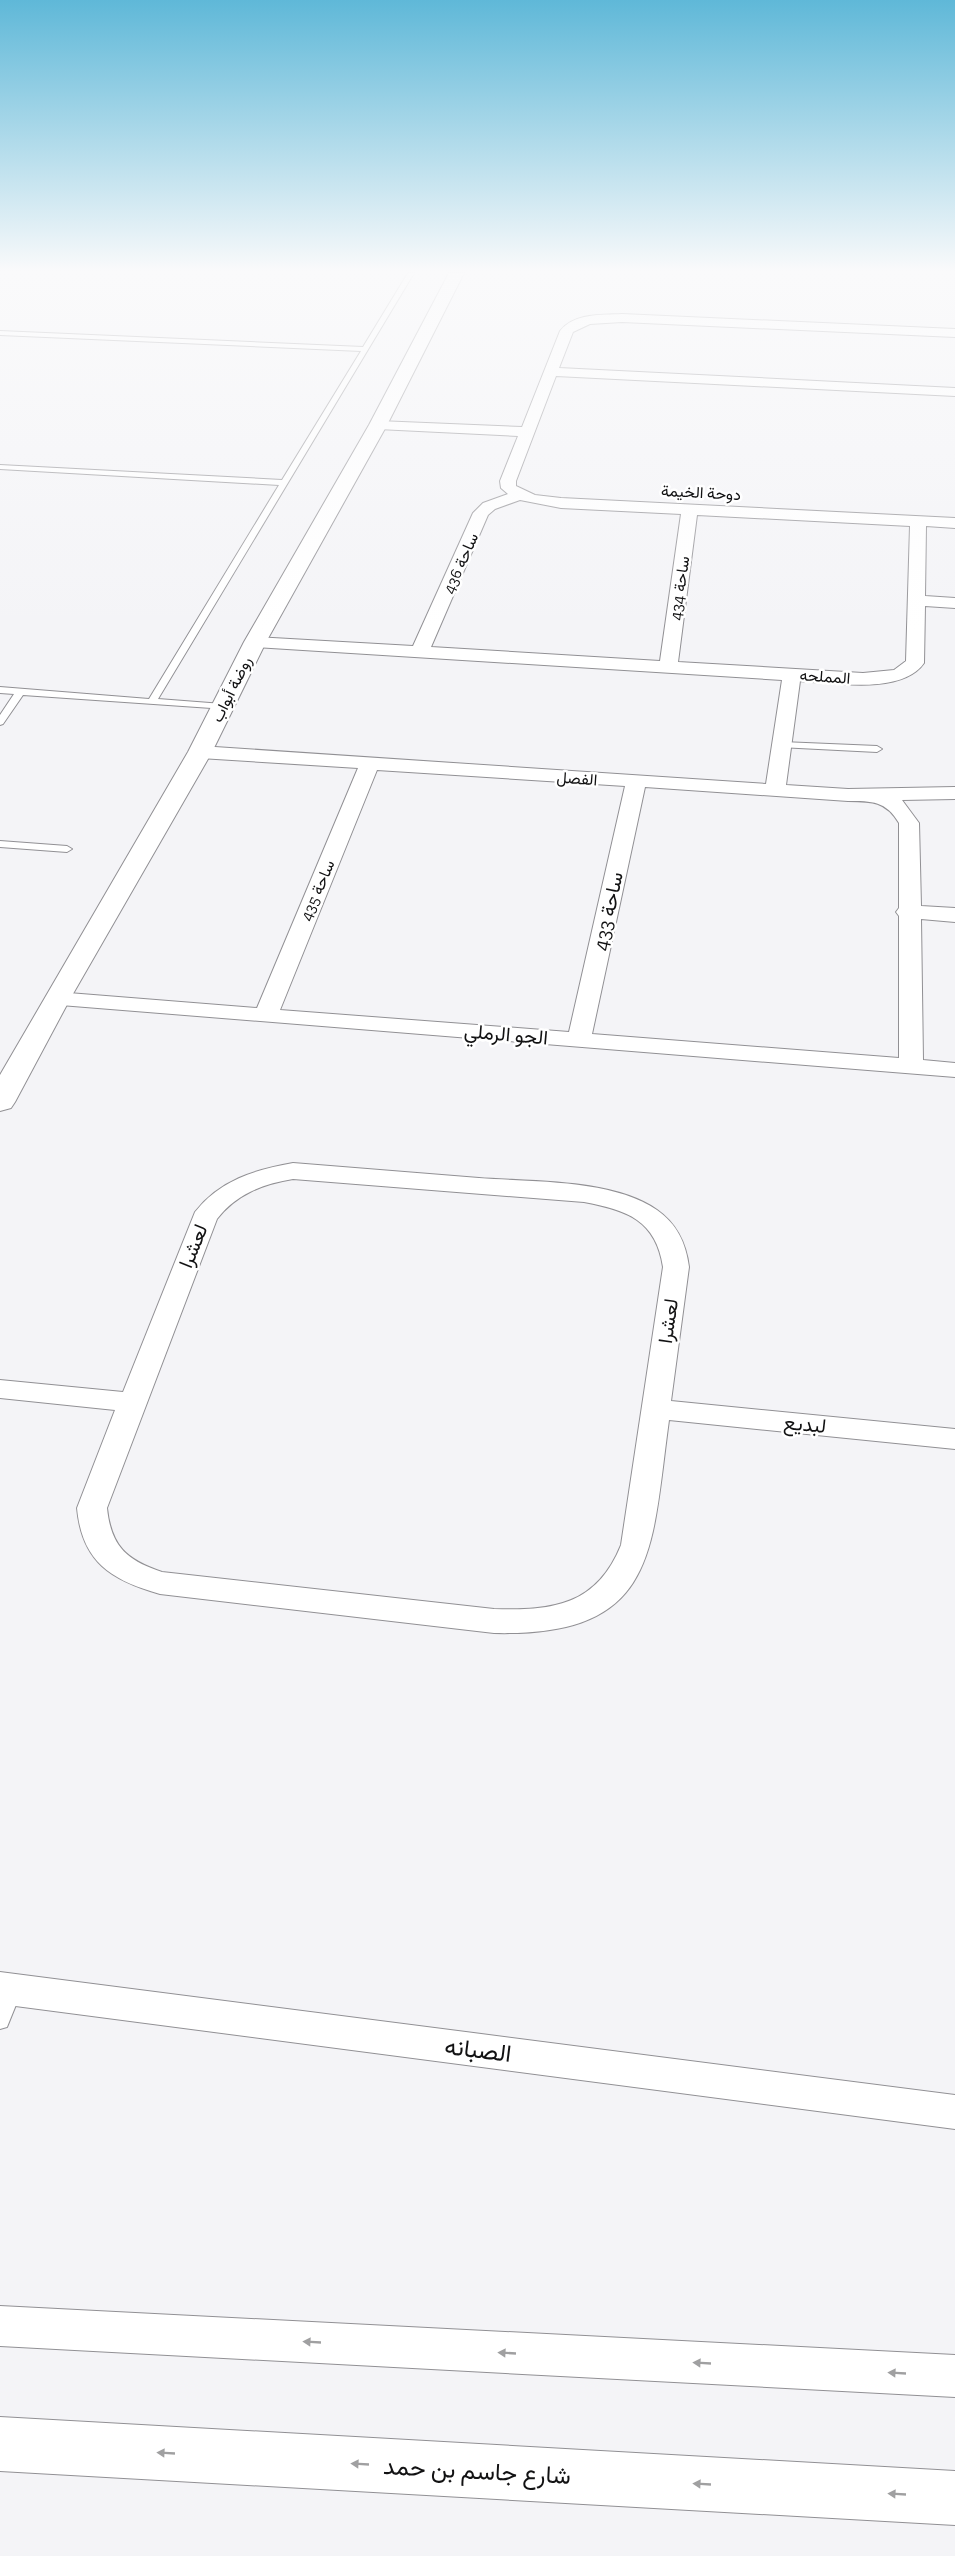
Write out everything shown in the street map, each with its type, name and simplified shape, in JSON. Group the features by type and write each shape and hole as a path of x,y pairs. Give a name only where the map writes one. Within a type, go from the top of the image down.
{"street":[{"name":"روضة أبواب","path":"0,1102 56,999 200,752 255,642 395,392"},
{"path":"519,495 508,488 508,481 545,392"},
{"path":"378,425 529,432"},
{"name":"دوحة الخيمة","path":"519,495 561,503 955,523"},
{"name":"ساحة 436","path":"420,651 481,513 489,506 519,495"},
{"name":"ساحة 434","path":"668,666 690,509"},
{"name":"المملحه","path":"255,642 863,679 898,675 906,672 915,663 918,521"},
{"path":"916,600 955,603"},
{"path":"775,789 792,674"},
{"name":"الفصل","path":"200,752 636,782 882,795 955,793"},
{"name":"ساحة 435","path":"266,1015 369,765"},
{"name":"ساحة 433","path":"579,1040 636,782"},
{"path":"882,795 900,808 909,823 907,912 911,1066"},
{"path":"907,912 955,915"},
{"name":"الجو الرملي","path":"56,999 955,1070"},
{"name":"لعشرا","path":"302,1171 584,1194 627,1204 654,1219 668,1234 675,1250 676,1267 636,1545 631,1565 610,1591 579,1611 552,1620 523,1623 169,1584 135,1575 114,1562 100,1546 92,1527 92,1508 132,1402 204,1218 213,1204 228,1192 247,1182 269,1175 302,1171"},
{"path":"0,1389 132,1402"},
{"name":"لبديع","path":"655,1408 955,1439"},
{"name":"الصبانه","path":"4,1999 955,2112"},
{"path":"0,2326 955,2376"},
{"name":"شارع جاسم بن حمد","path":"0,2444 955,2498"}],"lane":[{"path":"152,700 340,392"},
{"path":"0,467 285,483"},
{"path":"0,690 223,707"},
{"path":"0,722 21,691"},
{"path":"782,745 877,749"},
{"path":"0,844 67,849"}]}
